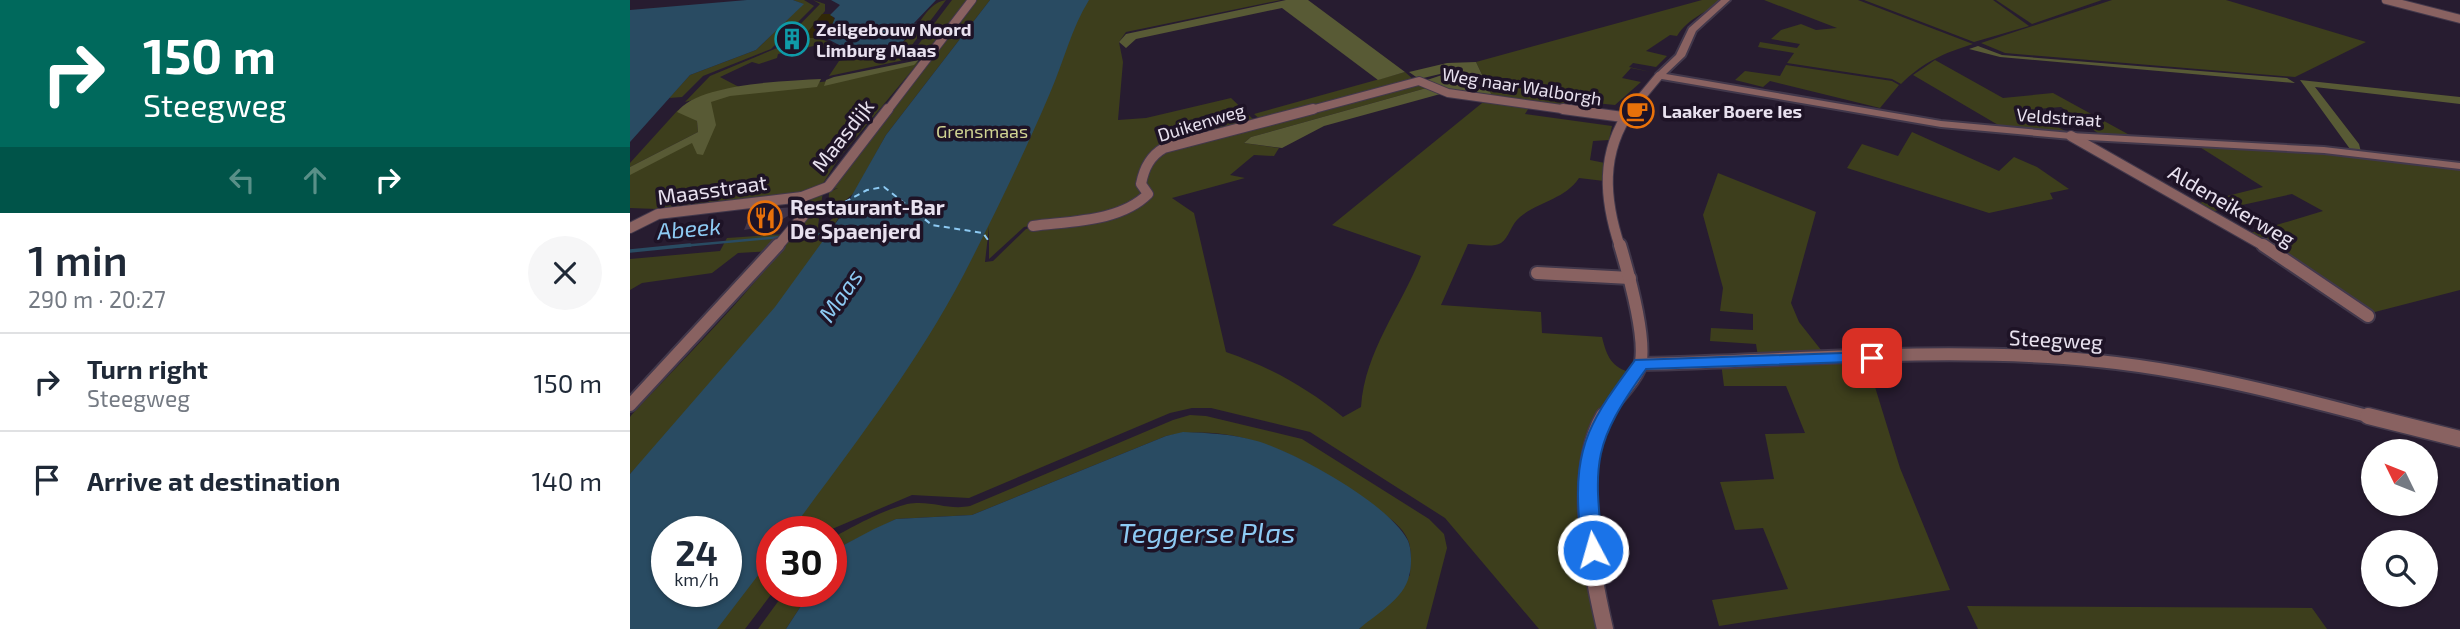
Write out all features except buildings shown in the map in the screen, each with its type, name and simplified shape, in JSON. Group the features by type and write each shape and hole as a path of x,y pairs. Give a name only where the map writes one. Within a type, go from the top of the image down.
{"street":[{"name":"Maasdijk","path":"630,405 786,237 804,215 805,202 802,197 831,184 972,0"},
{"path":"1605,629 1598,602 1591,536 1588,465 1601,421 1641,363 1630,278 1606,194 1612,147 1623,117 1637,96 1680,56 1692,30 1726,0"},
{"path":"2386,0 2460,19"},
{"name":"Veldstraat","path":"1658,76 1915,120 2071,136 2302,149 2460,166"},
{"name":"Weg naar Walborgh","path":"1419,81 1448,93 1623,117"},
{"name":"Duikenweg","path":"1034,226 1118,211 1143,200 1148,194 1141,184 1146,166 1152,156 1164,148 1419,81"},
{"name":"Aldeneikerweg","path":"2071,136 2283,257 2368,316"},
{"name":"Maasstraat","path":"630,228 649,217 666,212 802,197"},
{"path":"1537,274 1630,278"},
{"name":"Steegweg","path":"1641,363 1955,356 2063,358 2189,373 2460,439"}],"green space":[{"path":"793,0 804,0 814,6 771,49 703,76 682,97 669,98 690,75 756,50 803,4"},
{"path":"813,0 825,4 825,11 804,37 824,40 850,51 872,52 902,43 931,7 946,0 912,45 905,49 842,58 818,45 778,54 777,58 759,64 752,62 720,77 739,87 685,102 710,76 777,48 820,4"},
{"path":"952,0 968,0 923,56 829,76 839,61 907,52 918,45"},
{"path":"975,0 990,0 886,135 854,193 828,215 829,192 838,188 829,190"},
{"name":"Grensmaas","path":"1008,0 1281,0 1126,32 1119,42 1123,62 1118,120 1146,118 1231,98 1256,122 1164,144 1151,154 1142,170 1137,184 1145,196 1115,211 1024,227 989,259 989,227 985,262 993,261 1026,229 1114,213 1147,198 1150,194 1144,181 1154,161 1165,149 1415,83 1430,87 1251,137 1244,143 1279,148 1274,156 1254,155 1230,175 1245,178 1172,198 1194,213 1226,352 1288,379 1343,417 1361,407 1364,386 1376,348 1421,256 1332,225 1487,99 1530,106 1525,114 1612,126 1609,140 1593,141 1590,160 1605,163 1604,181 1579,178 1559,196 1520,217 1501,243 1489,246 1468,244 1441,305 1541,312 1542,333 1602,337 1611,360 1619,368 1632,373 1598,418 1583,465 1589,597 1596,629 1539,629 1445,518 1310,432 1211,408 1192,408 1170,413 969,498 912,495 847,523 847,516 756,516 756,607 762,607 745,629 630,629 630,618 651,598 651,607 742,607 742,516 707,516 752,448 840,334 894,247 935,174 933,117"},
{"path":"1286,0 1308,0 1405,72 1378,80 1282,8 1136,39 1126,48 1119,42 1126,34"},
{"path":"1702,0 1722,0 1692,20 1677,36 1670,35 1646,51 1667,56 1656,67 1633,63 1629,67 1651,72 1631,68 1622,78 1641,82 1615,105 1595,103 1590,112 1493,98 1476,62"},
{"path":"1764,0 1858,0 1973,44 1934,59 1901,84 1892,79 1787,63 1794,53 1758,47 1760,42 1797,48 1800,44 1771,39 1781,30 1801,24 1816,30 1837,28"},
{"path":"1864,0 1993,0 2029,26 1974,42"},
{"path":"1996,0 2102,0 2032,24"},
{"path":"2112,0 2226,0 2366,42 2295,77 2005,53 1981,43"},
{"path":"1978,46 2002,55 2287,78 2295,83 2000,57 1969,49"},
{"path":"919,60 914,65 824,86 826,80 834,77"},
{"path":"1935,60 2003,98 2053,93 2135,138 2102,136 2061,107 2026,110 2071,134 2005,129 1913,75"},
{"path":"919,62 839,158 822,185 806,192 657,209 630,208 630,170 699,136 706,127 698,103 737,91 830,81"},
{"path":"1476,62 1493,98 1441,89 1424,81 1457,70 1419,79 1409,72 1447,63"},
{"path":"1786,65 1892,81 1899,85 1880,108 1770,81 1763,87 1735,80 1745,71 1780,76"},
{"path":"1405,72 1414,80 1262,121 1254,114"},
{"path":"821,79 817,87 730,96 711,102 716,125 703,155 697,154 692,143 630,175 630,167 698,132 697,121 677,112 688,102 723,89 744,85"},
{"path":"2300,80 2460,97 2460,104 2315,87 2359,144 2361,152 2350,149"},
{"path":"1430,87 1444,93 1324,126 1282,148 1244,143 1251,137"},
{"path":"678,110 697,121 698,132 630,167 630,163"},
{"path":"1912,132 1999,171 2014,157 2037,167 2069,189 2050,193 2053,199 1989,213 1847,168 1862,144 1898,156"},
{"path":"2195,144 2317,151 2460,168 2460,290 2371,313 2247,234 2323,211 2292,194 2210,212 2195,204 2263,187"},
{"path":"1718,173 1816,212 1791,303 1799,322 1825,355 1758,357 1756,344 1710,341 1711,328 1753,330 1753,314 1720,311 1723,288 1703,215"},
{"path":"823,191 818,226 827,224 848,202 801,275 747,344 630,474 630,417 759,277 801,220 808,201"},
{"path":"785,234 771,251 738,253 712,273 642,283 630,290 630,259 720,251 727,238"},
{"path":"1867,361 1900,468 1950,590 1719,626 1712,600 1788,589 1763,528 1735,530 1720,482 1774,479 1765,434 1805,433 1786,386 1724,386 1721,363"},
{"path":"1190,415 1206,416 1302,439 1429,519 1444,534 1447,548 1426,629 1359,629 1410,575 1410,547 1399,526 1350,489 1301,460 1249,439 1222,434 1166,436 972,515 896,519 847,544 847,530 885,511 916,503 970,506"},
{"path":"1967,606 2312,608 2327,629 1978,629"},
{"path":"774,607 800,607 786,629 758,629"}],"sand":[{"path":"822,14 831,14 835,20 827,38 803,38"}],"water":[{"path":"747,0 793,0 804,4 756,50 690,75 630,142 630,10"},
{"path":"831,0 936,0 914,23 917,24 902,43 894,48 852,52 826,38 835,18 830,15 840,5"},
{"name":"Maas","path":"990,0 1089,0 1077,22 1030,139 963,276 924,343 859,439 802,516 756,516 756,578 742,596 742,516 651,516 651,607 734,607 717,629 630,629 630,474 775,307 838,220 886,135"},
{"name":"Teggerse Plas","path":"1183,432 1211,433 1257,441 1294,456 1340,481 1381,510 1407,539 1411,552 1411,568 1401,592 1359,629 786,629 800,607 847,607 847,543 874,529 896,519 972,515 1166,436"}],"waterway":[{"name":"Abeek","path":"789,236 834,233"},
{"name":"Abeek","path":"671,247 781,237"},
{"name":"Abeek","path":"630,251 690,245"}],"ferry route":[{"path":"845,202 867,190 884,187 932,225 983,233 988,240"}],"place":[{"name":"Zeilgebouw Noord Limburg Maas","path":"792,39"},
{"name":"Laaker Boere Ies","path":"1637,111"},
{"name":"Restaurant-Bar De Spaenjerd","path":"765,218"}],"route":[{"path":"1593,550 1587,489 1591,446 1607,411 1638,371 1641,363 1872,358"}]}
